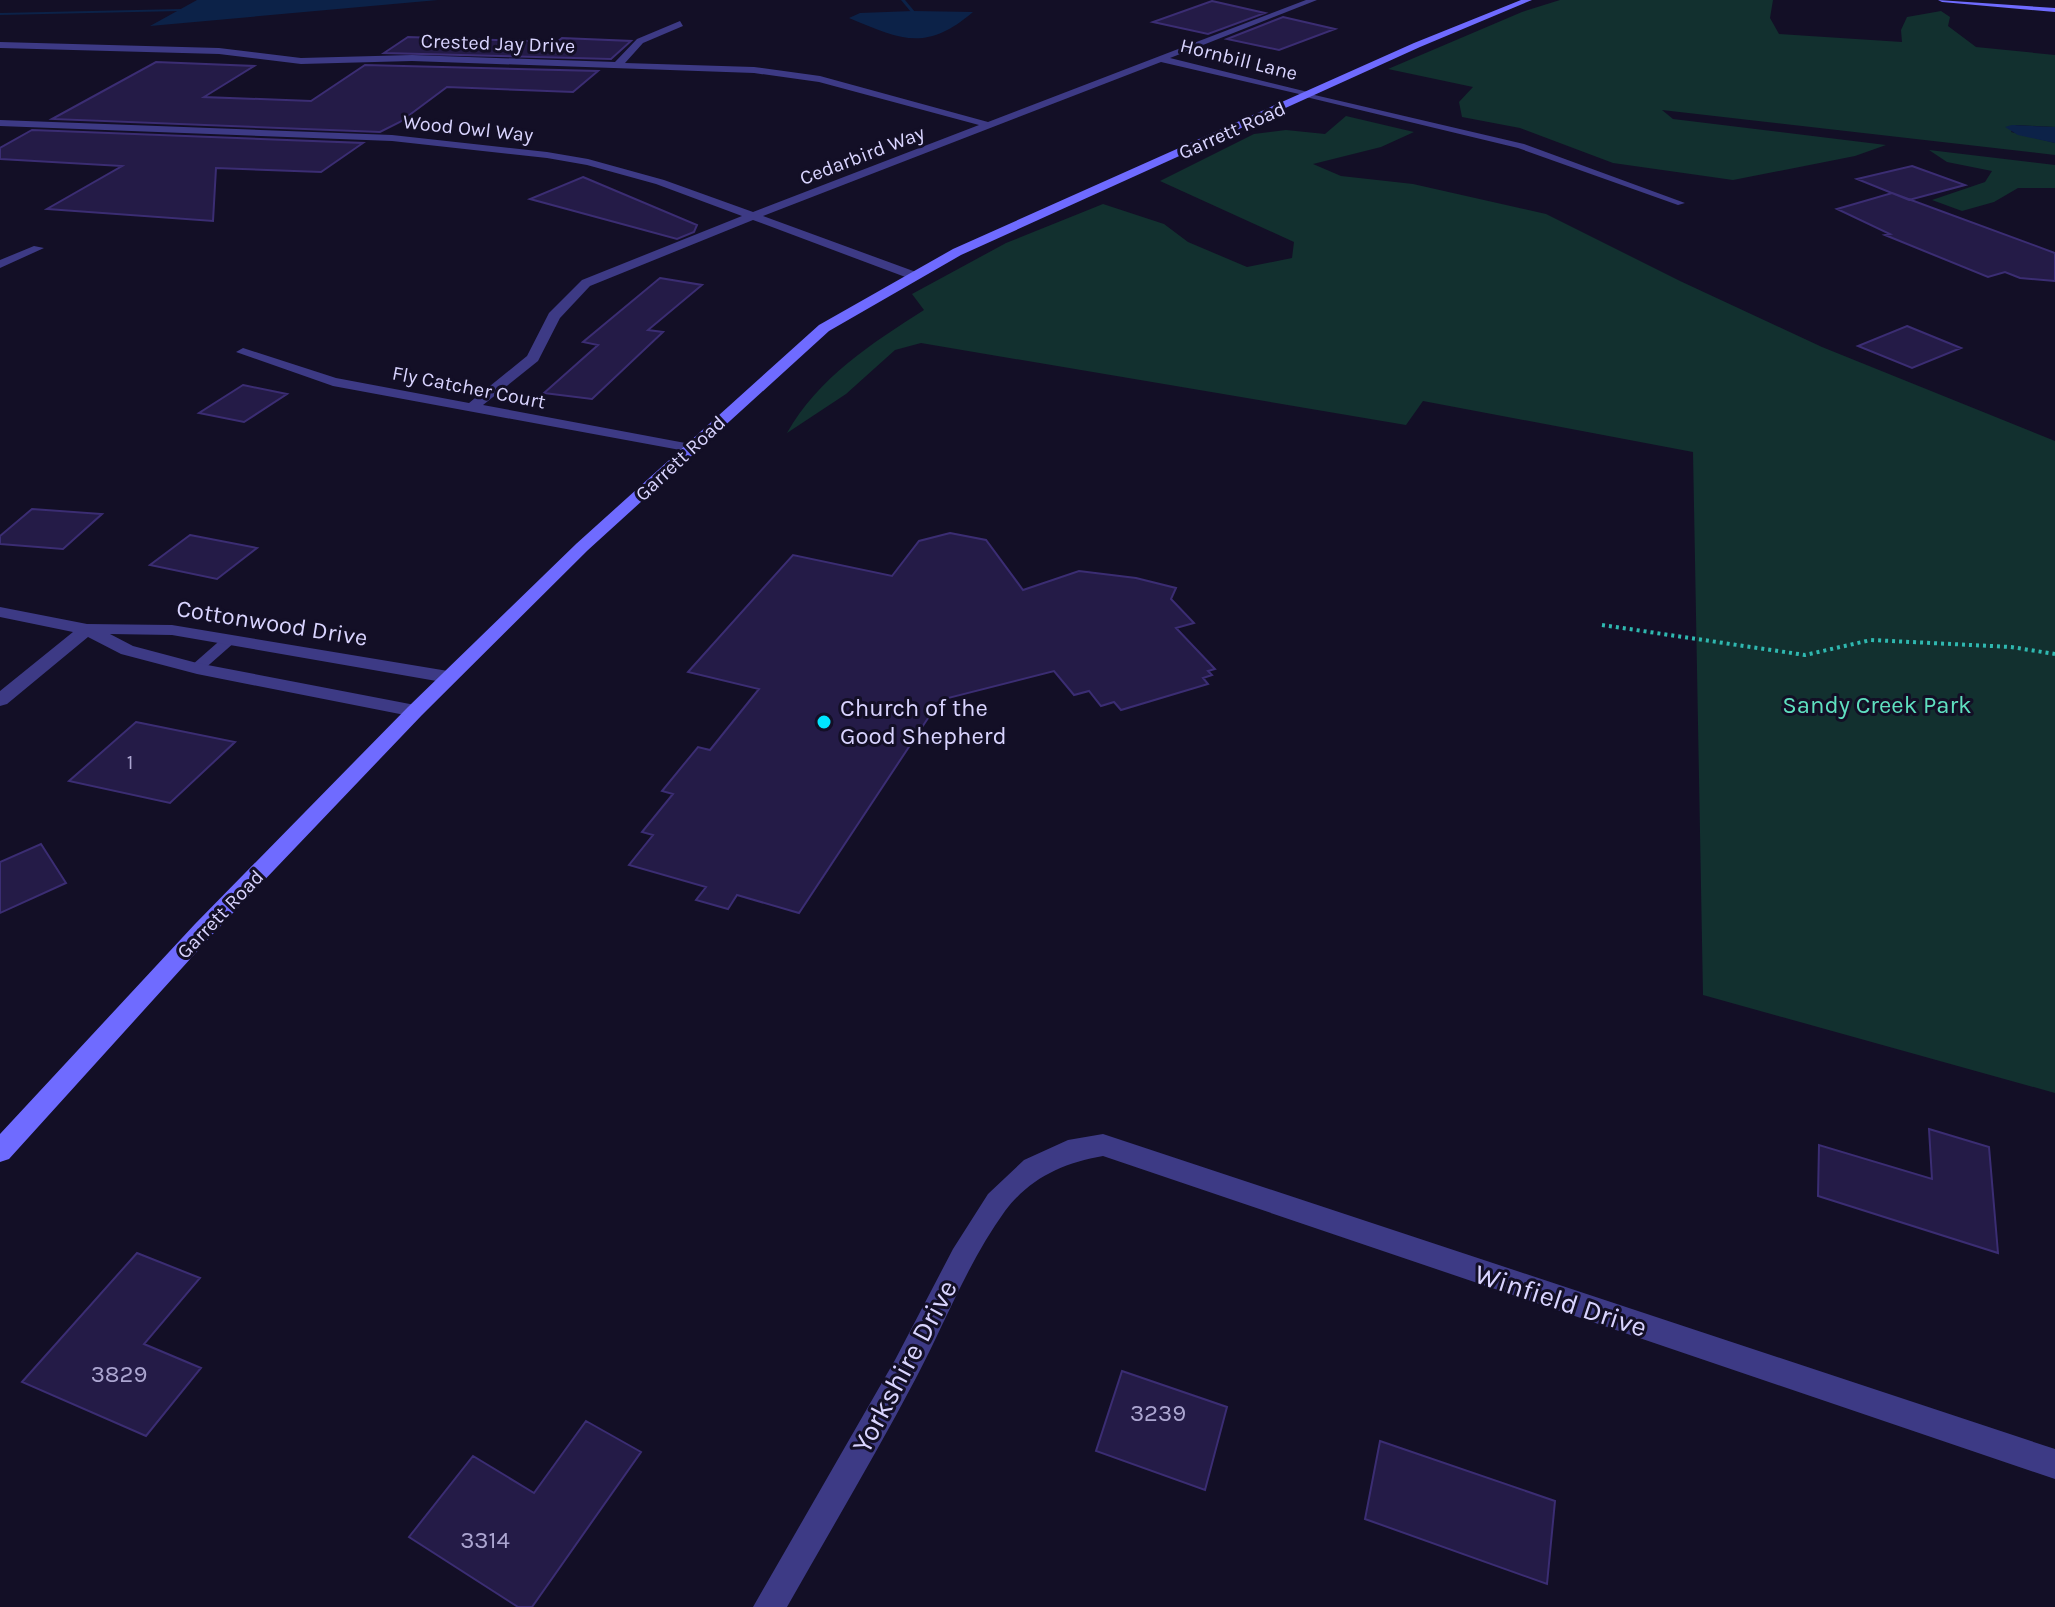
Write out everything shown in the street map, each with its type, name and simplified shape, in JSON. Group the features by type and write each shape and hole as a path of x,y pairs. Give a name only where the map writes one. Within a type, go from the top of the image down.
{"street":[{"name":"Cedarbird Way","path":"470,409 533,358 554,316 586,283 610,270 1313,0"},
{"name":"Garrett Road","path":"0,1151 193,941 448,677 691,448 824,328 912,275 1417,45 1528,0"},
{"path":"1942,0 2055,10"},
{"path":"618,65 640,41 680,24"},
{"name":"Crested Jay Drive","path":"0,45 219,51 301,61 396,58 733,69 820,79 989,125"},
{"name":"Hornbill Lane","path":"1161,59 1309,95"},
{"name":"Wood Owl Way","path":"0,123 392,138 547,155 629,172 912,275"},
{"path":"0,264 38,248"},
{"name":"Fly Catcher Court","path":"243,352 333,382 691,448"},
{"name":"Cottonwood Drive","path":"0,612 87,629 172,630 448,677"},
{"path":"0,700 87,629"},
{"name":"Cottonwood Drive","path":"87,629 127,650 197,668 415,711"},
{"name":"Winfield Drive","path":"1068,1151 1103,1145 2055,1464"},
{"name":"Yorkshire Drive","path":"769,1607 905,1370 962,1258 997,1202 1033,1168 1068,1151"}],"lane":[{"path":"1309,95 1521,146 1681,203"},
{"path":"197,668 230,639"}],"path":[{"path":"1602,625 1805,655 1871,640 2011,647 2055,654"}],"green space":[{"path":"1560,0 1773,0 1770,18 1779,34 1902,42 1901,30 1907,17 1941,11 1950,17 1948,26 1976,47 2055,55 2055,127 2016,125 2011,132 2055,143 2055,155 1662,110 1673,119 1886,145 1855,156 1733,180 1613,163 1520,128 1462,117 1459,102 1473,87 1388,69 1522,12"},
{"name":"Sandy Creek Park","path":"1346,116 1414,132 1381,147 1313,164 1341,176 1413,184 1546,214 1822,347 2055,441 2055,1093 1703,995 1693,452 1423,401 1406,425 921,343 895,350 846,394 787,433 814,395 830,379 885,335 924,310 912,294 1006,243 1103,204 1164,224 1188,242 1247,267 1292,258 1294,242 1160,181 1254,134 1286,130 1325,134"},
{"path":"1929,150 2055,165 2055,188 2018,188 1994,202 1962,211 1932,200 1985,182 1992,171 1947,162"}],"water":[{"path":"197,0 438,0 150,26"},
{"path":"973,12 941,33 913,38 884,32 849,18 860,13"},
{"path":"2005,127 2055,127 2055,143 2018,135"}],"building":[{"path":"1212,1 1265,13 1208,34 1153,22"},
{"path":"1283,17 1335,29 1279,50 1227,39"},
{"path":"408,37 631,41 611,59 384,53"},
{"path":"156,62 254,66 204,97 311,101 365,65 598,71 573,92 447,87 400,122 380,132 52,119"},
{"path":"32,130 363,143 321,172 216,168 213,221 47,209 122,166 0,159 0,148"},
{"path":"1912,166 1965,185 1909,200 1857,179"},
{"path":"583,177 697,225 694,232 677,239 530,199"},
{"path":"1892,193 2055,253 2055,281 2020,278 2005,272 1988,277 1885,235 1890,234 1837,209"},
{"path":"660,278 702,285 648,330 663,332 592,399 544,393 598,345 583,342"},
{"path":"1907,326 1961,348 1912,368 1858,346"},
{"path":"243,385 287,394 244,422 199,413"},
{"path":"32,509 102,514 63,549 0,544 0,536"},
{"name":"Church of the Good Shepherd","path":"950,533 986,540 1023,590 1079,571 1136,578 1176,588 1171,599 1194,623 1176,628 1215,669 1208,671 1212,675 1203,678 1208,684 1121,710 1114,702 1101,706 1089,691 1074,695 1054,671 940,700 799,913 737,895 728,909 696,900 706,887 629,865 653,835 642,832 673,794 662,791 698,747 710,750 759,689 688,672 793,555 892,576 919,541"},
{"path":"190,535 257,548 217,579 150,565"},
{"path":"136,722 235,742 170,803 69,781"},
{"path":"41,844 66,883 0,913 0,862"},
{"path":"1929,1129 1989,1147 1998,1253 1818,1196 1819,1145 1932,1179"},
{"path":"137,1253 200,1278 144,1344 201,1368 146,1436 22,1382"},
{"path":"1122,1371 1227,1407 1205,1490 1096,1451"},
{"path":"586,1421 641,1452 532,1607 518,1607 409,1537 473,1456 534,1493"},
{"path":"1380,1441 1555,1501 1547,1584 1365,1519"}],"waterway":[{"path":"903,0 913,11"},
{"path":"0,14 180,10"}],"place":[{"name":"Church of the Good Shepherd","path":"824,722"}]}
